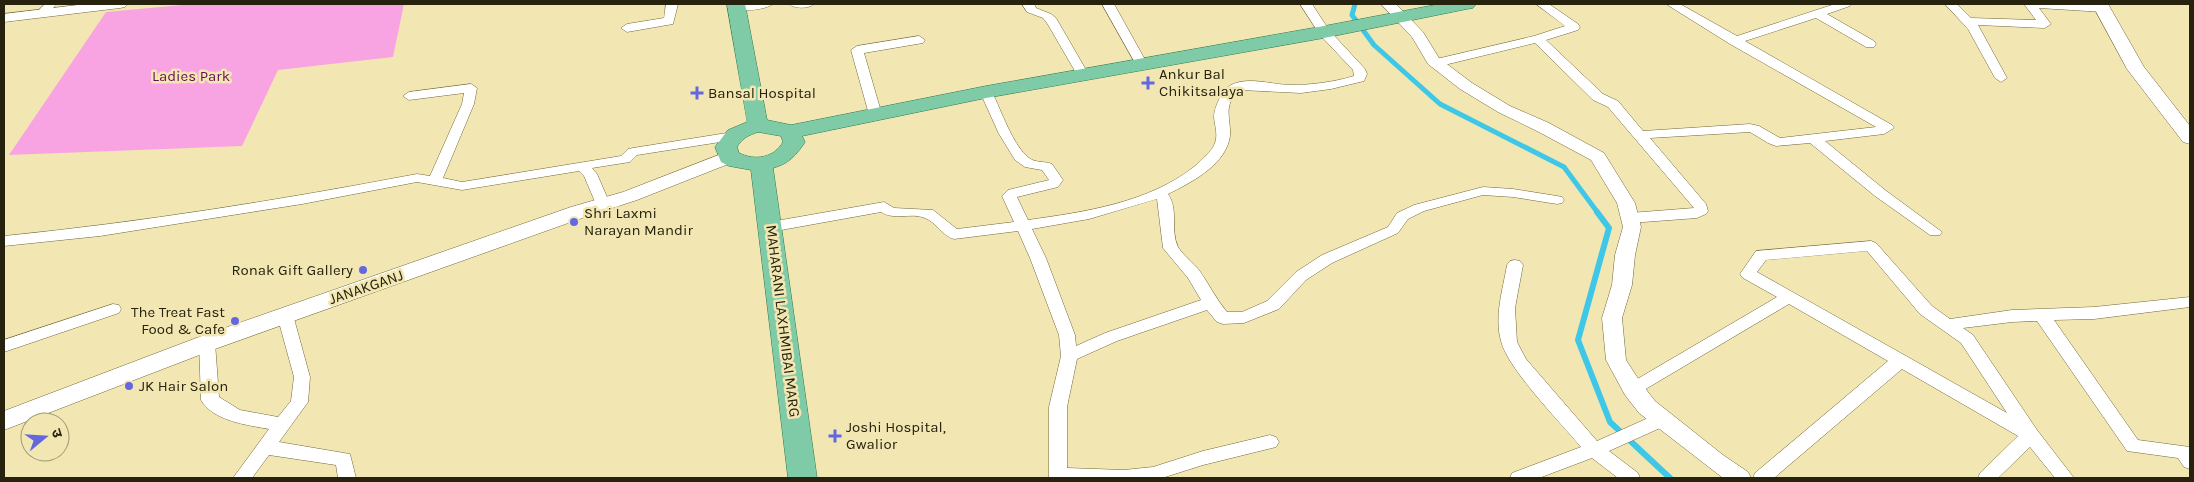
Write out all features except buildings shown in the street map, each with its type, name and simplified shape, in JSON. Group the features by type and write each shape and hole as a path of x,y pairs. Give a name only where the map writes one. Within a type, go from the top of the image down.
{"main road":[{"path":"790,132 794,142 787,154 771,162 742,164 731,147 740,132 758,126 776,126 790,132 986,92 1331,31 1394,14 1467,4"},
{"path":"736,5 758,126"},
{"path":"2102,7 2136,69 2190,138"},
{"name":"JANAKGANJ","path":"4,421 207,343 667,182 731,147"},
{"name":"MAHARANI LAXHMIBAI MARG","path":"762,164 803,478"}],"street":[{"path":"4,18 46,9 120,4"},
{"path":"627,28 668,21 672,4"},
{"path":"736,5 767,4"},
{"path":"795,4 808,4"},
{"path":"1028,4 1031,10 1047,16 1052,21 1083,75"},
{"path":"1108,4 1142,65"},
{"path":"770,227 884,208 891,212 928,212 954,234 1023,226 1121,206 1160,192 1194,174 1209,161 1222,144 1224,132 1221,113 1230,92 1235,88 1245,86 1304,88 1360,78 1362,74 1359,69 1331,31 1306,4"},
{"path":"1436,63 1538,39 1574,28 1542,4"},
{"path":"1641,135 1750,128 1760,131 1776,142 1884,130 1886,128 1672,4"},
{"path":"1734,41 1846,4"},
{"path":"1950,4 1973,27 2001,78"},
{"path":"1967,21 2046,24 2031,4"},
{"path":"2031,4 2102,7"},
{"path":"1394,14 1418,35 1436,63 1466,86 1504,109 1543,127 1598,157 1626,203 1632,227 1625,255 1622,285 1612,318 1616,360 1657,422 1740,478"},
{"path":"1818,14 1870,44"},
{"path":"1538,39 1598,97 1613,104 1701,207 1701,211 1698,213 1630,218"},
{"path":"875,115 857,50 918,40"},
{"path":"409,96 472,88 468,104 435,181"},
{"path":"986,92 1019,156 1030,164 1047,166 1056,180 1053,184 1013,193 1009,196 1041,264 1067,334 1068,356 1058,407 1058,477 1124,477 1153,474 1203,458 1270,442"},
{"path":"1813,138 1880,193 1935,232"},
{"path":"4,241 100,231 302,200 417,178 462,186 625,159 633,152 731,147"},
{"path":"582,166 590,174 603,204"},
{"path":"1160,192 1166,201 1167,229 1171,248 1194,275 1210,303 1223,318 1233,319 1244,317 1273,305 1301,276 1314,267 1341,252 1393,230 1402,216 1419,208 1490,191 1558,200"},
{"path":"2031,434 1748,274 1761,256 1870,246 1926,310 1967,339 2031,434 2064,478"},
{"path":"1515,265 1507,308 1509,342 1520,363 1598,447 1631,478"},
{"path":"1633,388 1789,297"},
{"path":"1947,325 2012,316 2094,313 2190,302"},
{"path":"1068,356 1111,337 1210,303"},
{"path":"4,346 112,309"},
{"path":"242,478 300,402 302,377 285,315"},
{"path":"2042,315 2133,446 2184,452 2190,462"},
{"path":"207,343 210,400 218,408 226,411 282,424"},
{"path":"1762,478 1900,361"},
{"path":"1519,478 1544,474 1598,447 1657,422"},
{"path":"1987,478 2031,434"},
{"path":"264,447 344,459 346,478"}],"green space":[{"name":"Ladies Park","path":"193,4 404,4 393,57 278,70 242,146 9,155 106,12"}],"waterway":[{"path":"1355,4 1352,15 1374,45 1440,104 1564,167 1598,213"},
{"path":"1597,212 1609,228 1578,340 1610,422 1670,478"}],"place":[{"name":"Ankur Bal Chikitsalaya","path":"1148,83"},
{"name":"Bansal Hospital","path":"697,93"},
{"name":"Shri Laxmi Narayan Mandir","path":"574,222"},
{"name":"Ronak Gift Gallery","path":"363,270"},
{"name":"The Treat Fast Food & Cafe","path":"235,321"},
{"name":"JK Hair Salon","path":"129,386"},
{"name":"Joshi Hospital, Gwalior","path":"835,436"}]}
